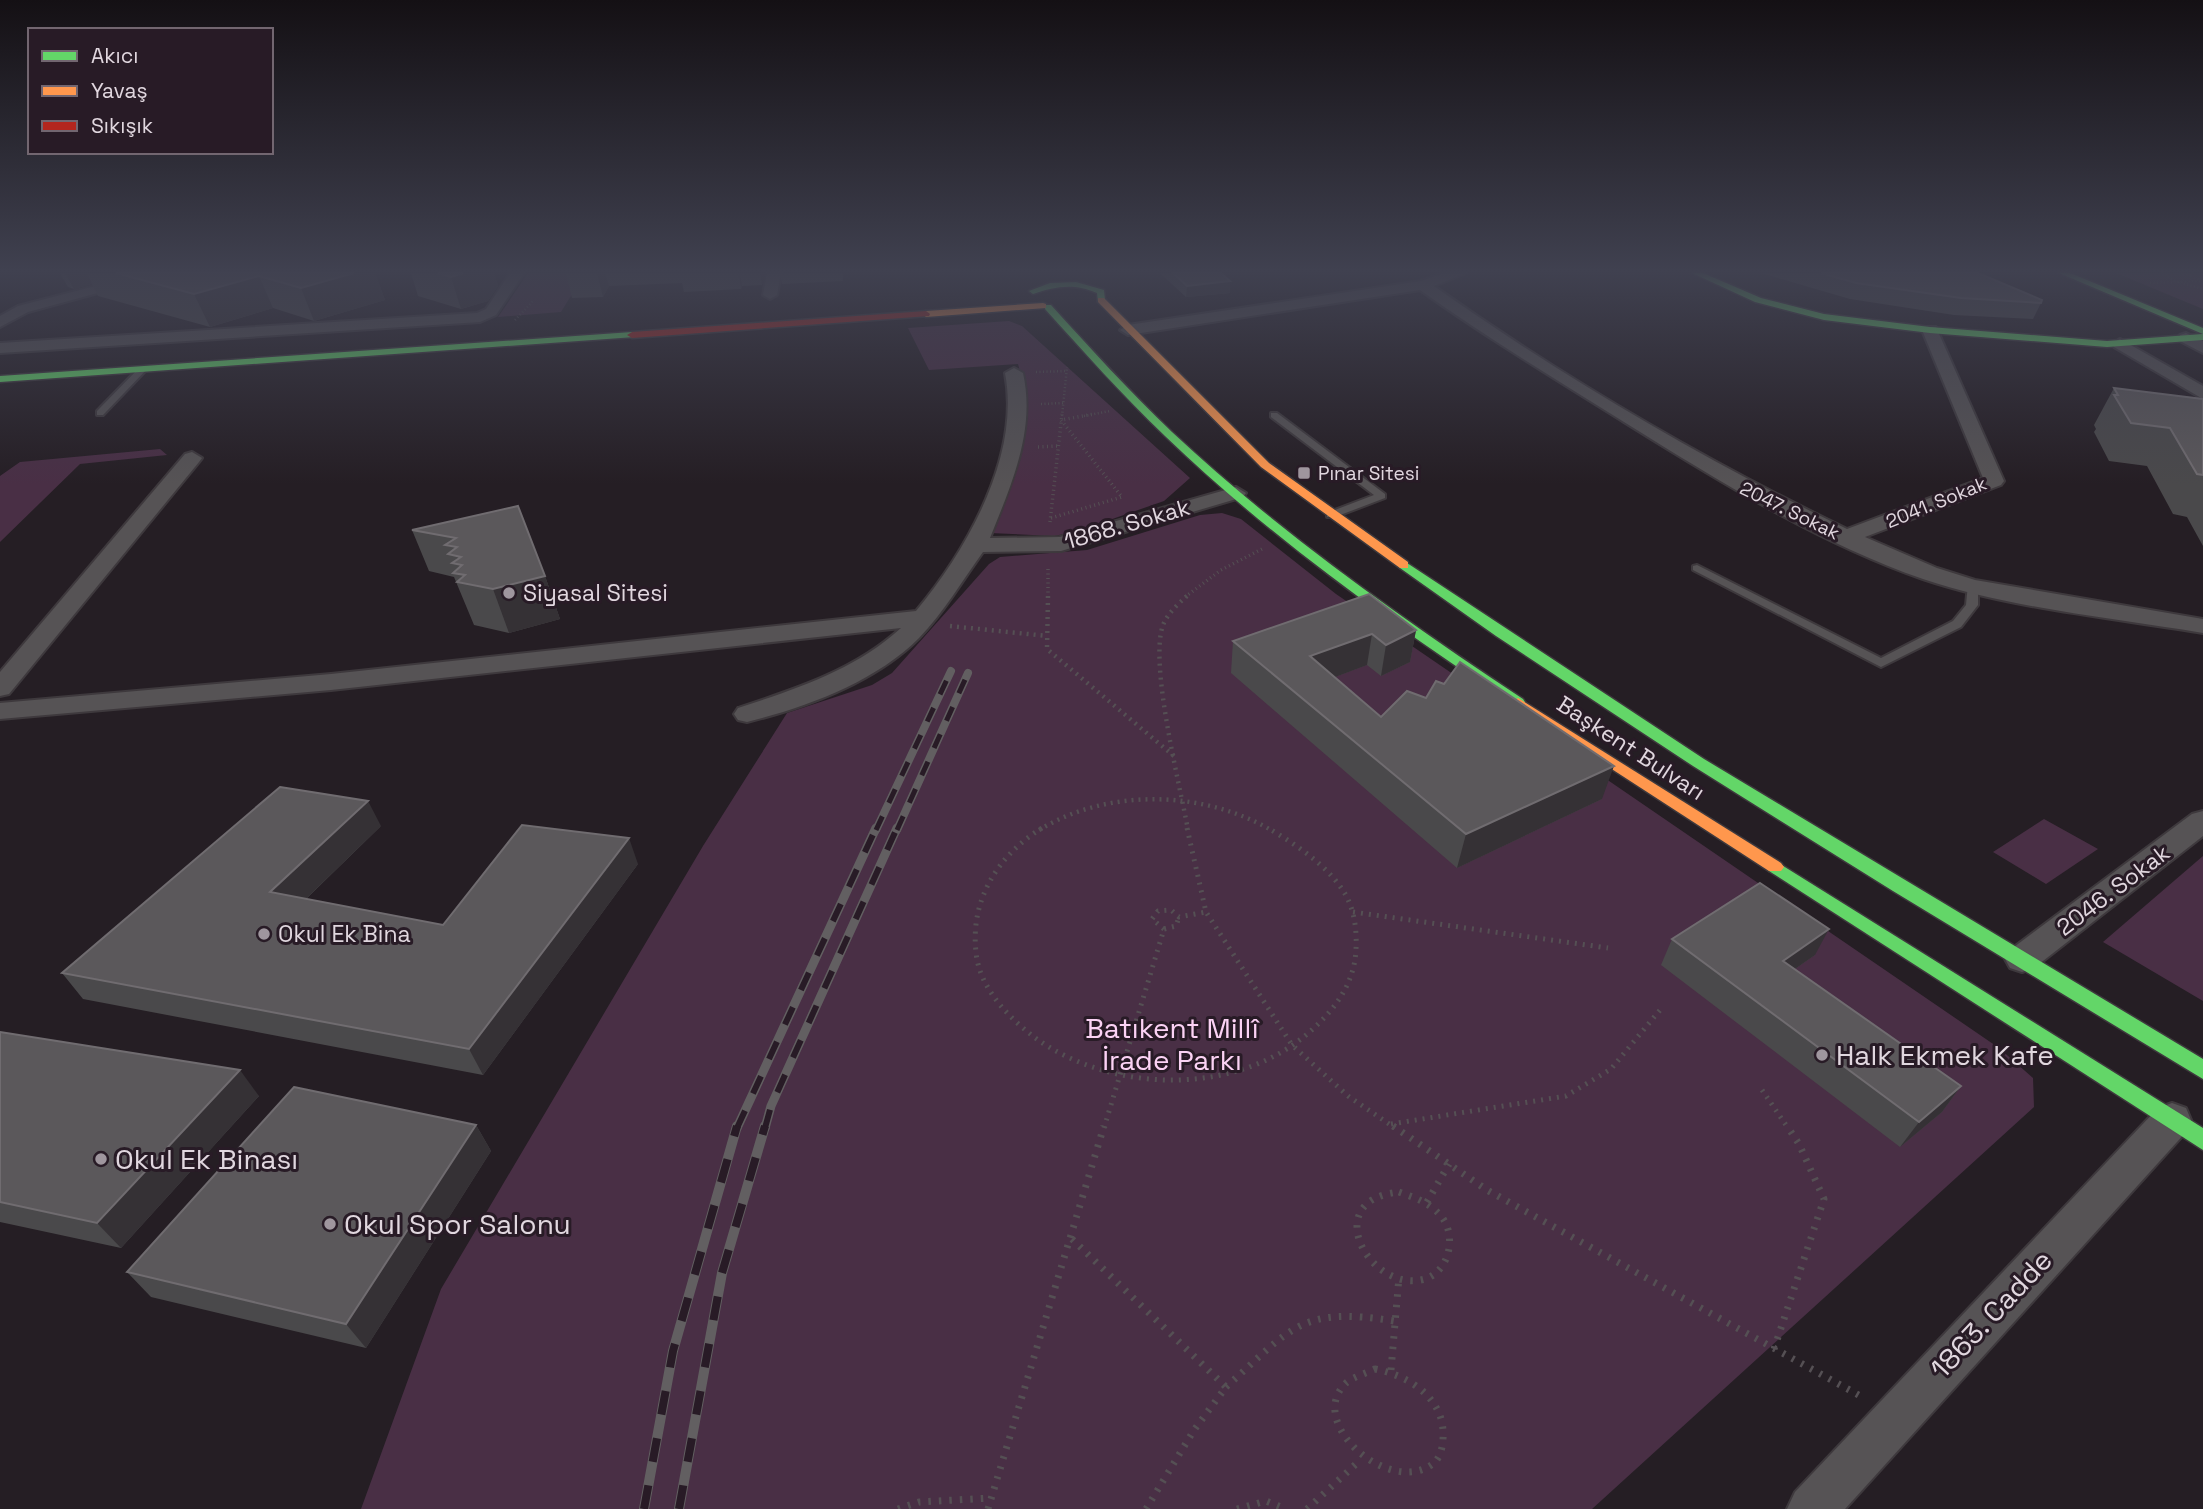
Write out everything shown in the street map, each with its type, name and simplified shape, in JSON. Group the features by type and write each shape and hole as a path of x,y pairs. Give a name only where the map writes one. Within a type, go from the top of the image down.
{"main road":[{"path":"0,362 277,343"},
{"path":"0,379 518,343"},
{"name":"Başkent Bulvarı","path":"1076,343 1139,405 1236,493 1292,538 1505,695 2187,1130"},
{"path":"1083,351 1096,343"},
{"path":"1137,343 1142,344"},
{"path":"2112,343 2126,343"},
{"name":"Başkent Bulvarı","path":"1142,344 1265,465 1493,629 1688,756 2203,1070"}],"street":[{"path":"0,348 73,343"},
{"name":"2047. Sokak","path":"1509,343 1737,484 1846,537 1929,573 1972,586 2203,626"},
{"name":"2041. Sokak","path":"1846,537 1994,481 1936,343"},
{"path":"2120,344 2203,394"},
{"path":"747,714 810,693 864,667 902,640 920,621 976,545 1002,482 1019,405 1014,373"},
{"path":"2,707 192,458"},
{"name":"1868. Sokak","path":"976,545 1060,544 1236,493"},
{"path":"2,707 331,682 920,621"},
{"name":"2046. Sokak","path":"2022,959 2203,821"},
{"name":"1863. Cadde","path":"1812,1509 1895,1415 2187,1130"}],"lane":[{"path":"100,413 142,369"},
{"path":"1274,415 1381,496 1331,515"},
{"path":"1696,568 1881,663 1957,624 1972,605 1972,586"}],"path":[{"path":"1051,518 1122,497 1061,420 1139,405"},
{"path":"1292,538 1247,554 1184,599 1164,624 1160,674 1182,802 1206,912 1292,1045 1348,1096 1487,1190 1895,1415"},
{"path":"920,621 1047,636"},
{"path":"1160,799 1217,806 1269,826 1312,858 1345,894 1353,912 1357,944 1347,988 1316,1028 1268,1061 1206,1079 1137,1079 1072,1061 1020,1029 985,984 973,936 982,890 1010,851 1053,822 1104,804 1160,799"},
{"path":"1179,917 1176,926 1164,929 1153,922 1155,913 1167,909 1179,917 1206,912"},
{"path":"1353,912 1608,948"},
{"path":"988,1509 1122,1075 1164,929"},
{"path":"1390,1125 1566,1096 1611,1069 1660,1010"},
{"path":"1762,1090 1799,1144 1824,1199 1774,1349"},
{"path":"1427,1202 1449,1164"},
{"path":"1384,1193 1414,1195 1427,1202 1448,1225 1452,1239 1451,1253 1446,1264 1436,1274 1423,1279 1399,1277 1375,1265 1363,1252 1357,1237 1356,1222 1361,1209 1384,1193"},
{"path":"1072,1239 1226,1387"},
{"path":"1391,1370 1399,1277"},
{"path":"1146,1509 1194,1430 1226,1387 1266,1352 1308,1321 1355,1315 1394,1321"},
{"path":"1364,1469 1356,1464 1343,1448 1336,1430 1335,1412 1339,1396 1346,1383 1359,1373 1375,1369 1391,1370 1409,1377 1424,1389 1436,1406 1443,1426 1443,1446 1436,1462 1424,1475 1407,1482"},
{"path":"1307,1509 1356,1464"},
{"path":"898,1509 919,1502 991,1498"},
{"path":"1237,1509 1266,1501 1286,1509"}],"green space":[{"path":"916,343 1041,343 1190,478 1164,501 1075,532 1054,536 990,533 1028,402 1018,364 929,370"},
{"path":"160,449 167,455 80,464 0,542 0,476 20,462"},
{"name":"Batıkent Millî İrade Parkı","path":"1222,513 1241,519 1336,594 1999,1048 2033,1078 2034,1107 1592,1509 361,1509 441,1289 703,846 787,713 872,685 892,673 989,564 1000,557 1087,550 1200,515"},
{"path":"2044,819 2098,849 2046,884 1993,852"},
{"path":"2203,856 2203,1001 2103,942"}],"building":[{"path":"2114,388 2203,399 2203,475 2197,474 2170,428 2131,423 2114,395 2118,395"},
{"path":"518,506 545,576 493,589 457,582 465,575 453,573 462,565 452,563 461,557 448,554 457,547 445,545 456,538 412,530"},
{"path":"1369,594 1416,630 1386,645 1372,634 1310,656 1381,717 1407,691 1426,698 1436,681 1444,684 1460,662 1614,766 1466,834 1233,641"},
{"name":"Okul Ek Bina","path":"280,787 368,801 270,892 443,925 522,825 629,838 469,1049 62,973"},
{"path":"1760,883 1829,929 1783,961 1961,1086 1919,1122 1672,939"},
{"name":"Okul Ek Binası","path":"0,1032 240,1070 97,1223 0,1202"},
{"name":"Okul Spor Salonu","path":"294,1087 476,1125 346,1324 127,1272"}],"railway":[{"path":"876,830 951,671"},
{"path":"897,830 968,673"},
{"path":"737,1128 876,828"},
{"path":"765,1128 771,1106 897,828"},
{"path":"644,1509 673,1351 737,1126"},
{"path":"679,1509 722,1273 765,1126"}],"traffic: fast":[{"path":"0,379 511,343"},
{"path":"1081,343 1151,417 1267,520 1432,644 1518,702"},
{"path":"2100,343 2115,343"},
{"path":"1404,565 1501,633 1698,762 2203,1070"},
{"path":"1775,867 2203,1140"}],"traffic: slow":[{"path":"1144,343 1265,465 1404,565"},
{"path":"1518,702 1775,867"}],"place":[{"name":"Pınar Sitesi","path":"1304,473"},
{"name":"Siyasal Sitesi","path":"509,593"},
{"name":"Okul Ek Bina","path":"264,934"},
{"name":"Halk Ekmek Kafe","path":"1822,1055"},
{"name":"Okul Ek Binası","path":"101,1159"},
{"name":"Okul Spor Salonu","path":"330,1224"}]}
